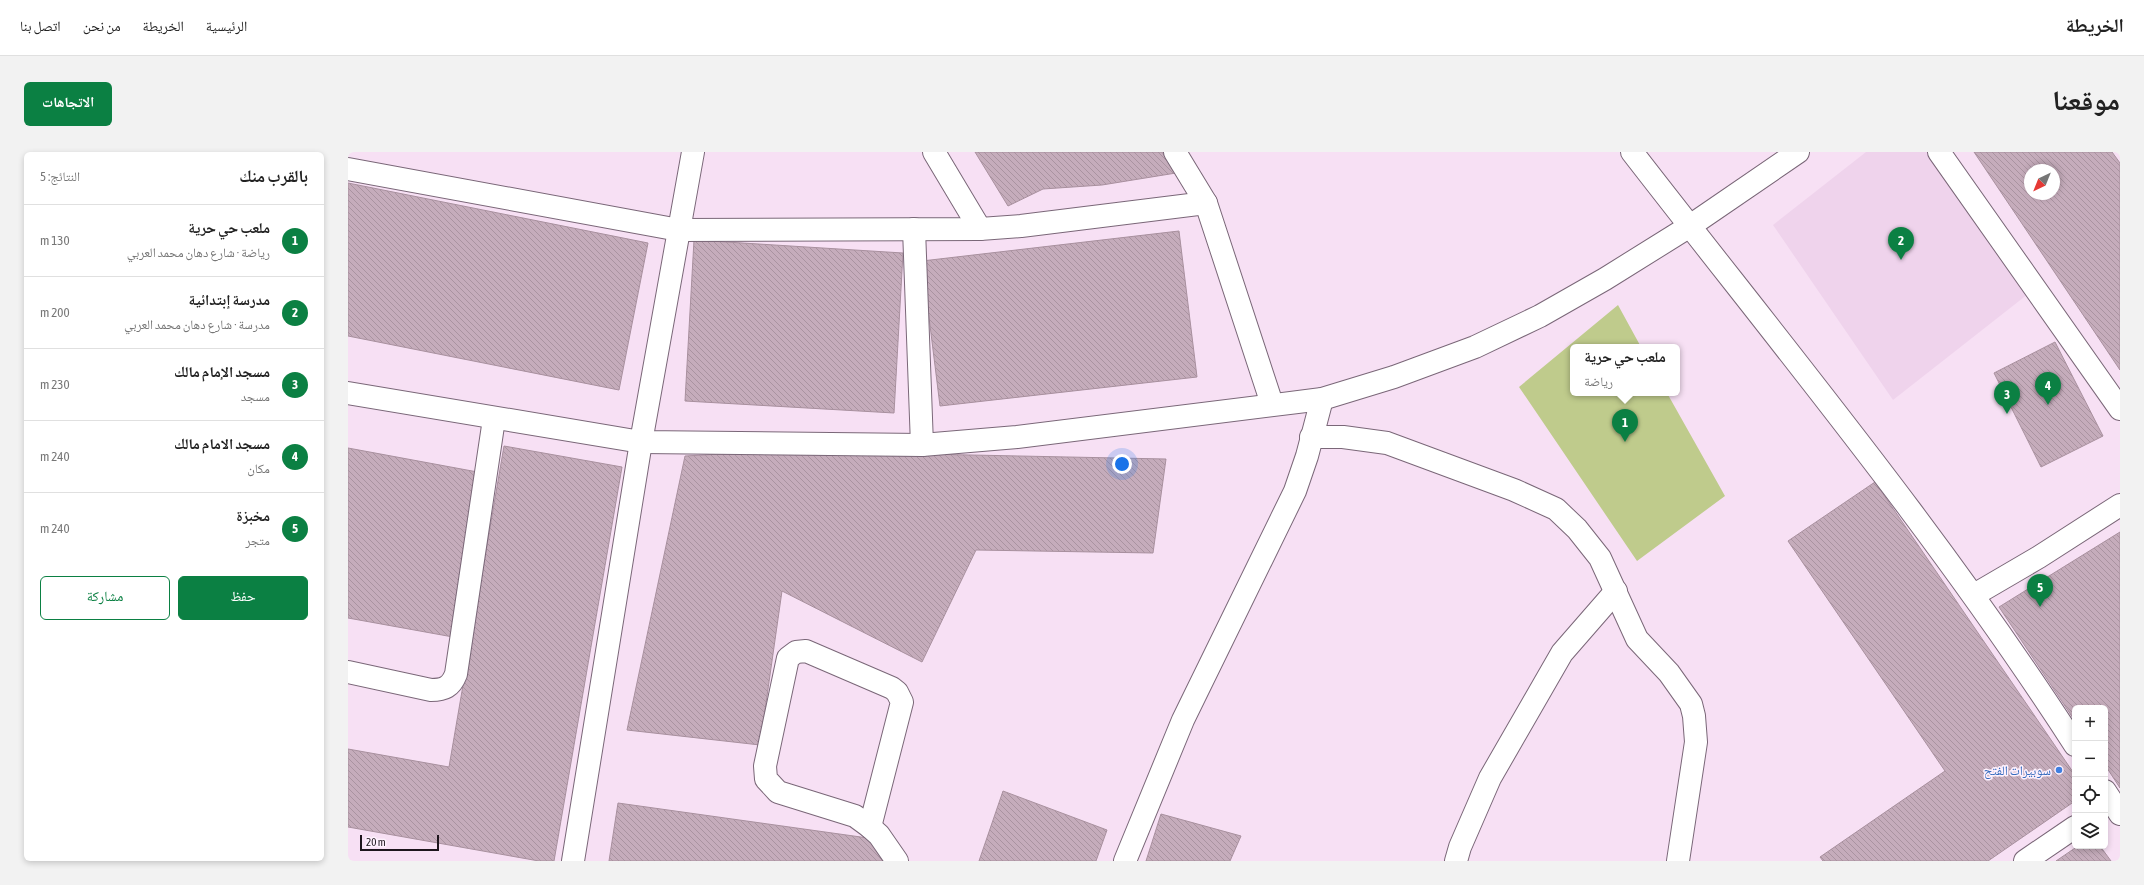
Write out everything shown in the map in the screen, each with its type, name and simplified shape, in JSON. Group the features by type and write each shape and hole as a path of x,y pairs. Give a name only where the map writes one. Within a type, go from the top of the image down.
{"street":[{"path":"573,861 641,442 693,152"},
{"path":"934,152 980,229"},
{"path":"1175,152 1206,203 1272,404"},
{"path":"1632,152 1852,433 1974,595 2072,741"},
{"path":"348,393 494,419 641,442 922,445 1017,437 1272,404 1322,399 1394,377 1475,347 1540,316 1592,287 1690,226 1798,152"},
{"path":"1939,152 2120,409"},
{"path":"348,169 680,230 980,229 1021,226 1206,203"},
{"path":"914,229 922,445"},
{"path":"1126,861 1183,720 1295,491 1307,456 1322,399"},
{"path":"348,672 431,690 442,690 452,684 456,674 494,419"},
{"path":"1311,437 1343,437 1387,443 1507,488 1556,509 1577,529 1600,558 1637,639 1682,689 1691,704 1694,716 1696,742 1678,861"},
{"path":"1974,595 2039,557 2120,505"},
{"path":"1456,861 1460,848 1490,778 1562,653 1616,591"},
{"path":"870,827 902,702 897,692 892,688 806,650 796,652 788,658 765,766 766,779 771,787 786,796 855,816 879,836 897,861"},
{"path":"2025,861 2072,829"}],"shaded area":[{"path":"1866,152 1931,152 2028,294 1893,400 1773,225"}],"green space":[{"path":"1618,305 1639,344 1571,344"},
{"path":"1570,345 1570,396 1669,396 1725,496 1637,561 1519,387"}],"building":[{"path":"975,152 1162,152 1176,173 1102,185 1043,189 1008,206"},
{"path":"1974,152 2112,152 2120,163 2120,370"},
{"path":"348,183 648,243 619,390 348,336"},
{"path":"1179,231 1197,377 940,406 922,261"},
{"path":"694,240 903,253 894,413 685,401"},
{"path":"2055,342 2103,436 2041,467 1994,373"},
{"path":"504,446 622,467 554,861 539,861 348,827 348,749 449,767"},
{"path":"348,448 483,473 453,637 348,618"},
{"path":"775,451 1166,459 1153,553 976,550 922,662 782,591 760,745 627,730 685,456"},
{"path":"1875,482 2072,771 2072,803 1988,861 1823,861 1820,857 1945,771 1788,541"},
{"path":"2120,532 2120,788 2108,770 2108,705 2072,705 2072,716 1999,607"},
{"path":"1003,791 1107,830 1096,861 979,861"},
{"path":"618,803 875,839 886,861 609,861"},
{"path":"1161,814 1241,836 1230,861 1146,861"},
{"path":"2074,849 2102,849 2111,861 2056,861"}],"place":[{"name":"مدرسة إبتدائية","path":"1901,260"},
{"name":"مسجد الامام مالك","path":"2048,405"},
{"name":"مسجد الإمام مالك","path":"2007,414"},
{"name":"ملعب حي حرية","path":"1625,442"},
{"name":"مخبزة","path":"2040,607"},
{"name":"سوبيرات الفتح","path":"2059,770"}]}
